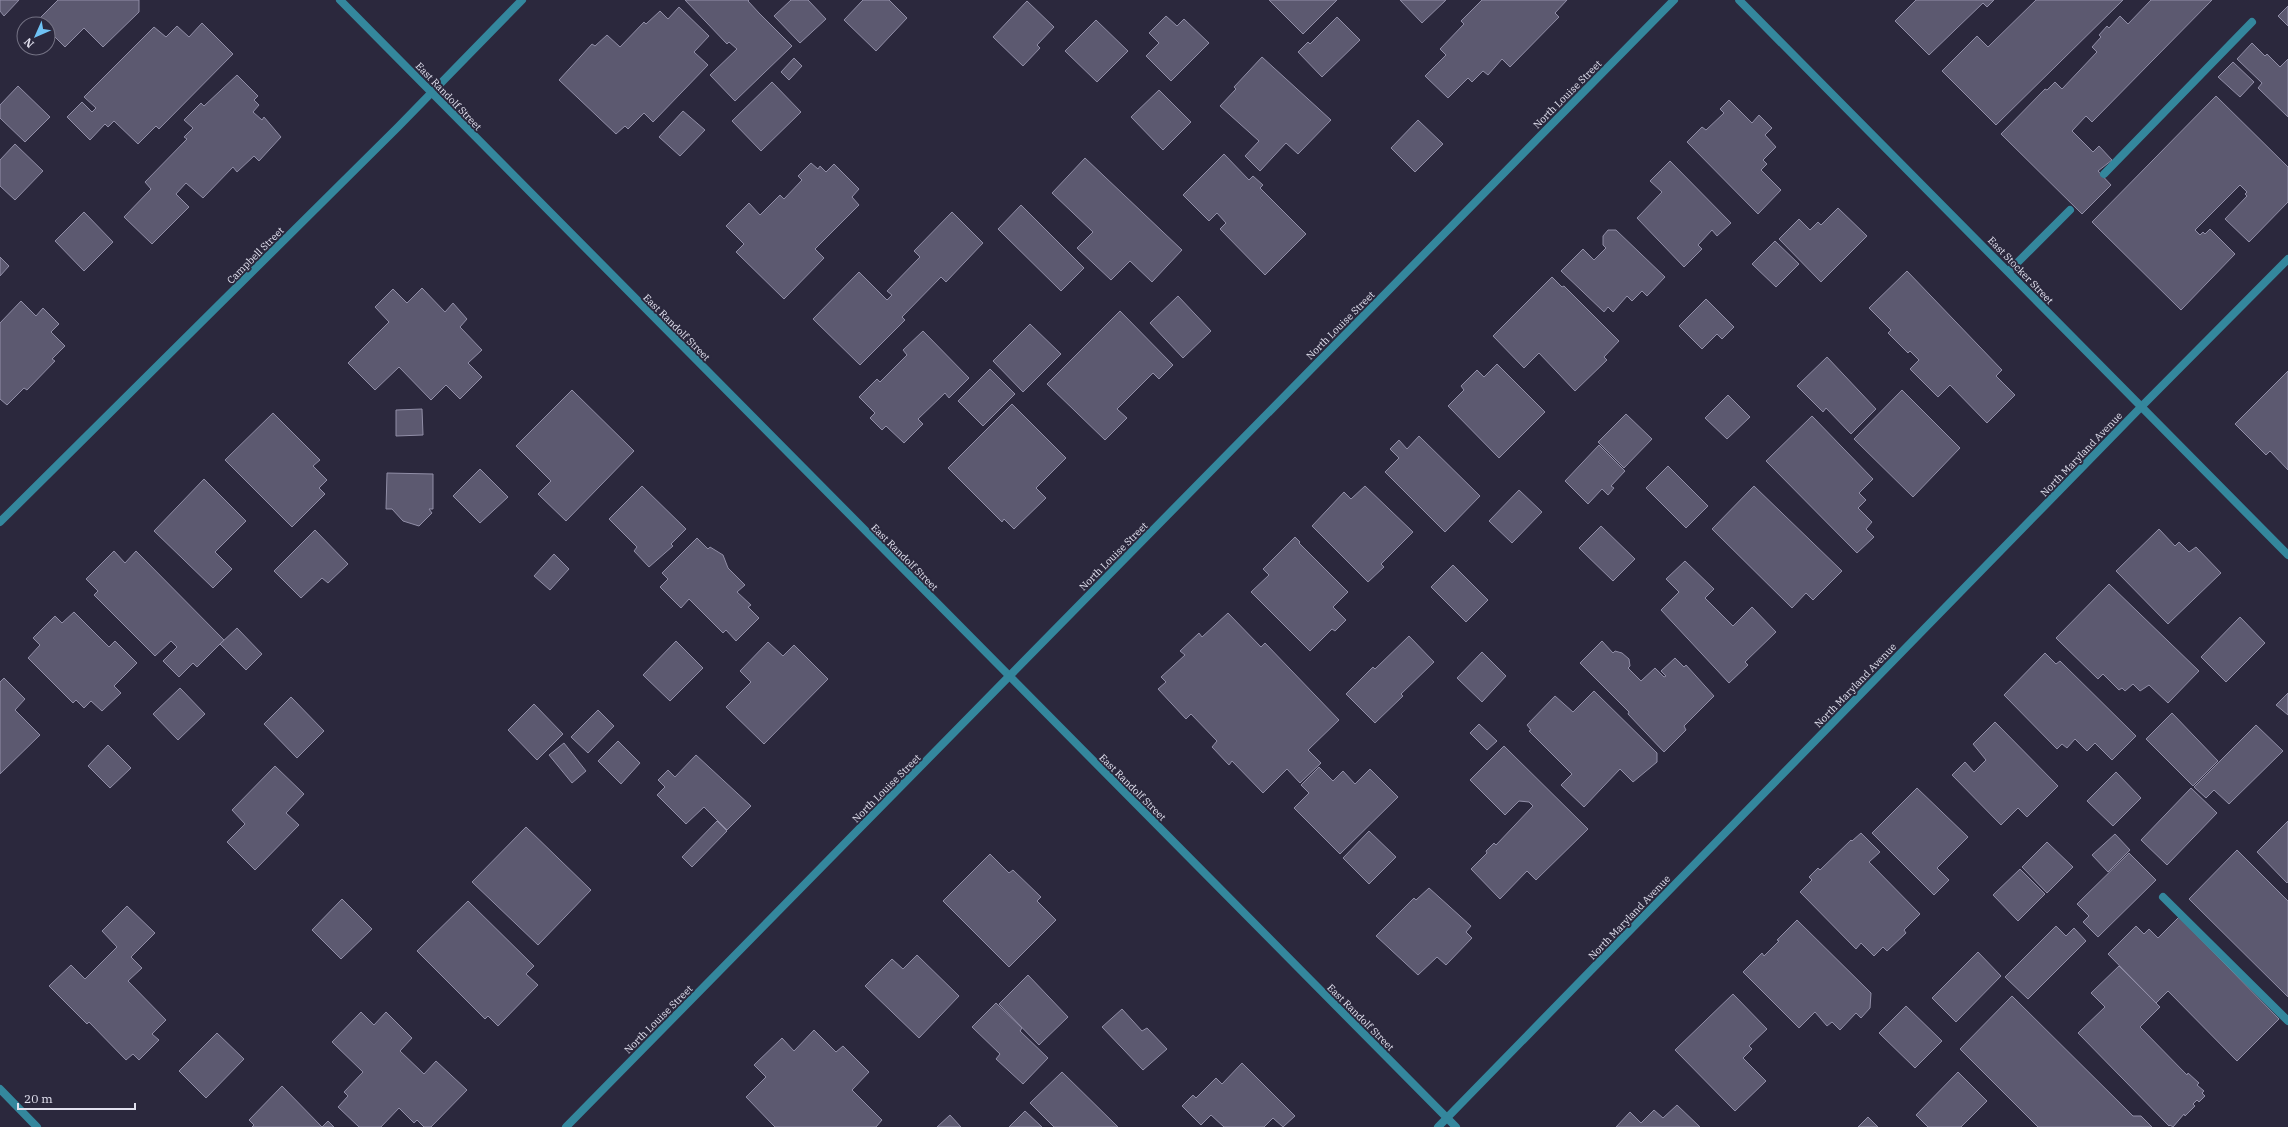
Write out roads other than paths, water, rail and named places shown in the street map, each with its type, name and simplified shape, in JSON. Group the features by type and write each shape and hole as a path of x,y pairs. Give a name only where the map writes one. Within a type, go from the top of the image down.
{"street":[{"name":"East Randolf Street","path":"340,0 1456,1127"},
{"name":"Campbell Street","path":"0,522 432,94 522,0"},
{"name":"North Louise Street","path":"566,1127 1674,0"},
{"name":"East Stocker Street","path":"1739,0 2009,271 2140,407 2288,555"},
{"path":"2104,174 2252,22"},
{"path":"2009,271 2070,210"},
{"name":"North Maryland Avenue","path":"1438,1127 2140,407 2288,259"},
{"path":"2163,897 2288,1021"},
{"path":"0,1089 37,1127"}]}
